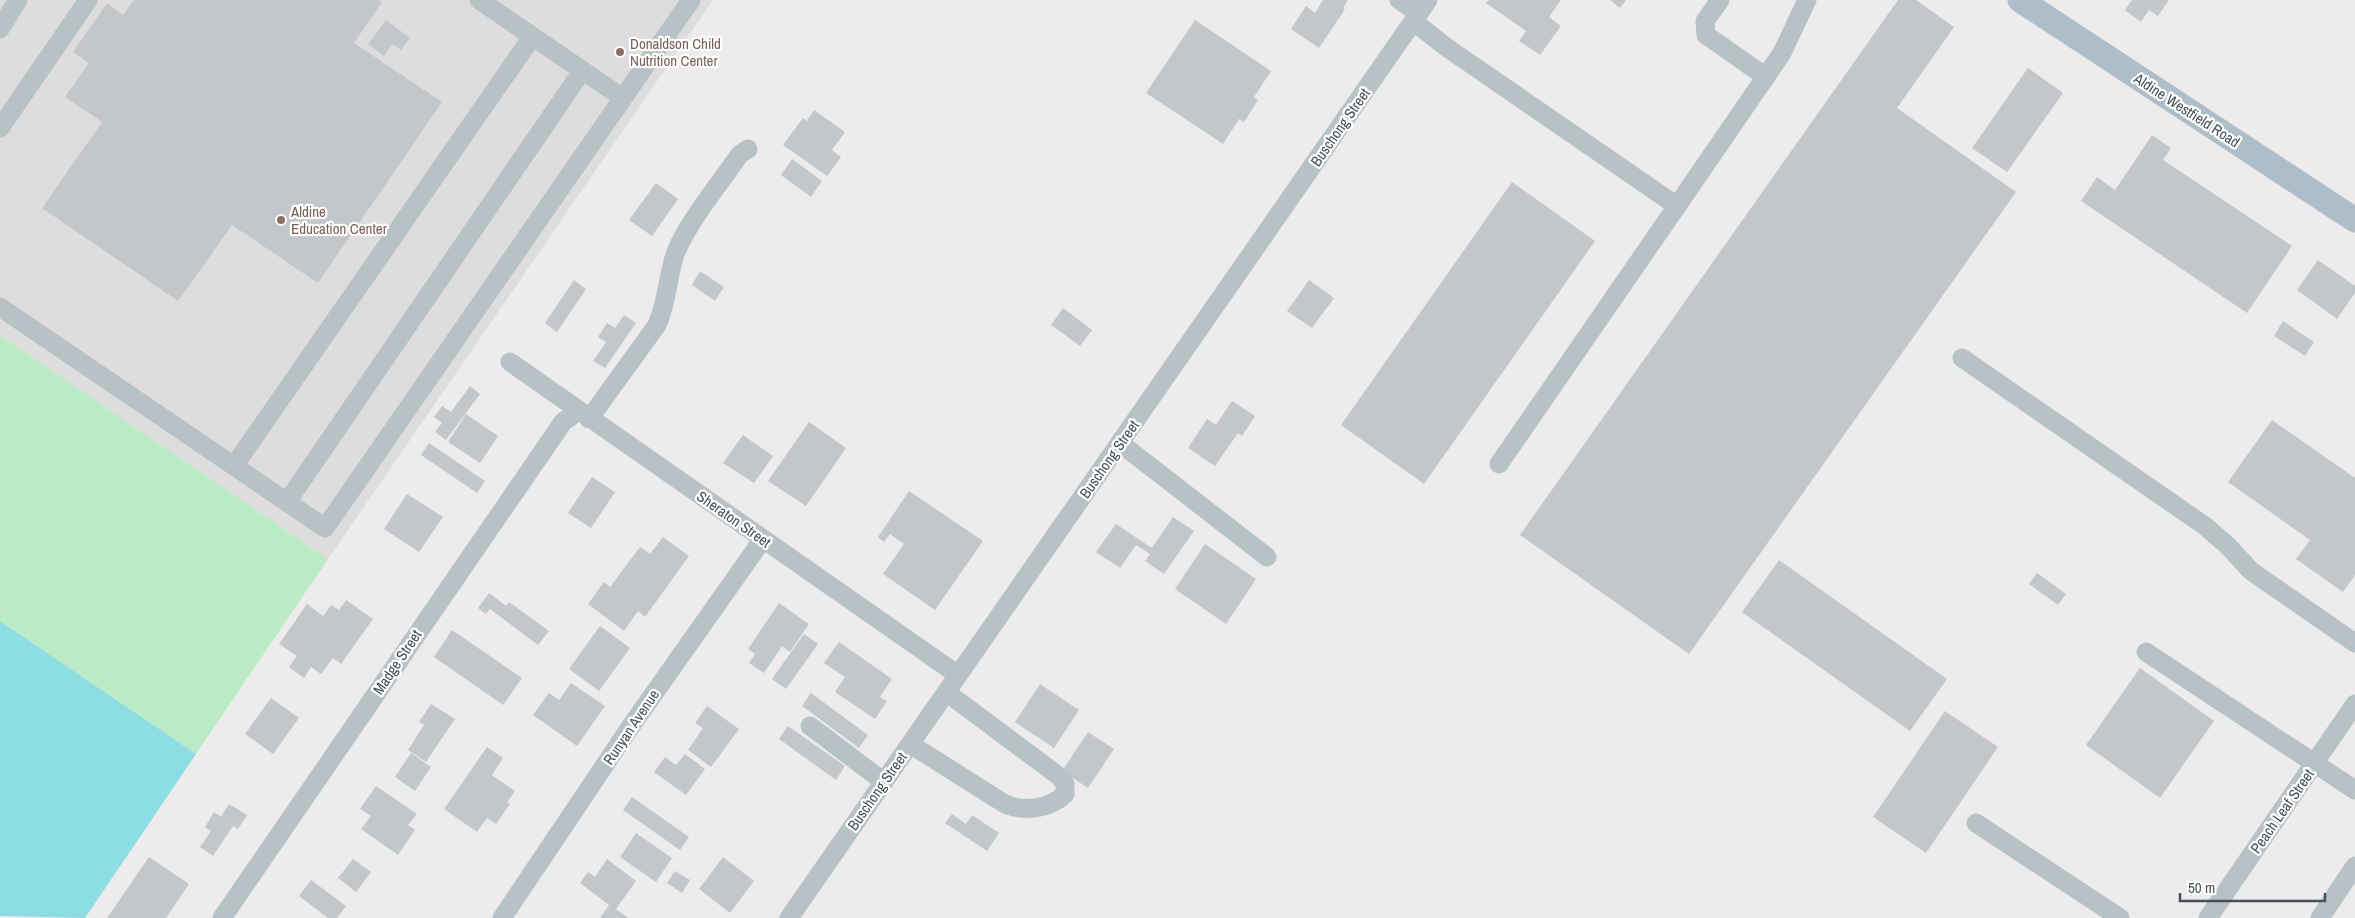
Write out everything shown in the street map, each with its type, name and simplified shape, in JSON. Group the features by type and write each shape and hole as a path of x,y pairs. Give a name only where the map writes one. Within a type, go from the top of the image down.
{"main road":[{"name":"Aldine Westfield Road","path":"2020,0 2355,220"}],"street":[{"path":"0,29 18,0"},
{"path":"0,128 88,0"},
{"path":"479,0 623,98"},
{"path":"0,307 325,528 691,0"},
{"path":"1399,0 1420,11 1446,47 1677,206"},
{"path":"1720,0 1706,21 1706,35 1766,77"},
{"path":"1499,464 1782,54 1807,0"},
{"name":"Buschong Street","path":"791,917 1420,11"},
{"path":"234,466 532,36"},
{"path":"287,502 582,70"},
{"name":"Madge Street","path":"222,918 492,523 564,422 583,415 657,325 664,311 674,258 681,241 740,154 748,149"},
{"path":"1962,358 2204,526 2228,546 2251,571 2355,643"},
{"name":"Sheraton Street","path":"510,362 583,415 958,675"},
{"path":"1120,443 1267,557"},
{"name":"Runyan Avenue","path":"502,918 631,726 763,539"},
{"path":"2146,652 2355,790"},
{"path":"910,744 1005,804 1017,809 1029,809 1058,801 1065,794 1065,784 1060,777 946,692"},
{"name":"Peach Leaf Street","path":"2208,918 2355,704"},
{"path":"810,726 884,782"},
{"path":"1976,823 2120,918"},
{"path":"2320,918 2355,866"}],"shaded area":[{"name":"Aldine Education Center","path":"0,0 713,0 328,559 0,335"}],"green space":[{"path":"0,335 328,559 196,754 0,621"}],"water":[{"path":"0,621 196,754 85,918 0,916"}],"building":[{"path":"134,0 379,0 382,2 354,43 442,102 318,283 232,225 178,301 42,208 102,122 65,97 89,63 73,52 107,3 123,15"},
{"path":"1323,0 1348,0 1343,8 1345,9 1319,48 1291,29 1306,6 1315,13"},
{"path":"1489,0 1561,0 1549,17 1561,26 1540,55 1519,41 1526,31 1486,3"},
{"path":"1610,0 1626,0 1620,8"},
{"path":"1898,0 1916,0 1954,27 1897,108 2016,192 1689,654 1520,535"},
{"path":"2132,0 2169,0 2158,16 2149,10 2141,22 2125,10"},
{"path":"386,20 410,38 401,50 392,44 384,56 368,44"},
{"path":"1195,20 1271,71 1254,97 1258,100 1244,122 1239,119 1223,144 1146,93"},
{"path":"2028,68 2063,93 2007,172 1972,148"},
{"path":"814,110 845,132 832,150 841,157 827,176 783,145 803,118 807,121"},
{"path":"2152,135 2171,148 2163,160 2292,246 2247,313 2081,201 2097,177 2115,190"},
{"path":"792,159 822,181 811,197 781,175"},
{"path":"1512,182 1595,241 1424,484 1341,425"},
{"path":"656,183 678,199 652,236 629,220"},
{"path":"2318,260 2355,286 2355,293 2337,319 2297,290"},
{"path":"700,271 724,287 715,301 692,285"},
{"path":"574,280 586,289 557,332 545,323"},
{"path":"1309,280 1334,298 1312,328 1287,311"},
{"path":"1063,308 1092,330 1080,346 1051,325"},
{"path":"624,315 636,323 605,368 593,361 606,342 598,337 607,323 615,328"},
{"path":"2283,321 2314,342 2305,356 2274,336"},
{"path":"470,386 480,394 446,440 435,432 442,423 434,417 442,406 451,412"},
{"path":"1232,401 1255,416 1242,436 1238,433 1215,466 1188,448 1207,419 1216,425"},
{"path":"466,414 498,436 480,463 448,442"},
{"path":"2272,420 2355,478 2355,575 2343,592 2296,559 2310,540 2228,482"},
{"path":"809,422 846,448 806,506 768,481"},
{"path":"743,435 773,456 754,483 723,463"},
{"path":"429,443 485,481 477,493 421,455"},
{"path":"592,477 615,492 591,528 568,513"},
{"path":"909,491 983,541 935,610 883,574 904,544 890,534 884,542 878,537"},
{"path":"407,494 443,517 419,552 384,529"},
{"path":"1173,517 1194,531 1164,574 1145,561 1150,554 1136,545 1120,568 1096,552 1116,524 1152,548"},
{"path":"663,537 689,556 645,617 638,611 624,631 588,604 604,582 610,587 640,547 650,554"},
{"path":"1205,544 1256,579 1226,624 1175,589"},
{"path":"1779,560 1947,679 1910,731 1742,612"},
{"path":"2037,573 2066,594 2058,605 2029,584"},
{"path":"489,593 506,606 509,602 549,631 538,645 490,609 486,614 478,608"},
{"path":"346,600 373,619 341,664 333,658 321,674 311,667 304,678 289,667 297,656 279,644 307,604 323,616 331,605 339,610"},
{"path":"779,603 809,624 790,652 782,646 764,673 749,663 755,654 748,649"},
{"path":"600,626 630,648 599,691 569,669"},
{"path":"452,630 522,678 503,705 434,657"},
{"path":"804,634 818,644 786,689 772,679"},
{"path":"839,642 892,679 880,697 887,701 875,719 835,692 845,677 824,663"},
{"path":"2140,668 2214,721 2160,798 2086,745"},
{"path":"571,683 605,706 577,746 533,715 549,693 559,700"},
{"path":"1040,684 1079,710 1054,748 1015,722"},
{"path":"811,693 868,735 859,748 802,706"},
{"path":"271,698 299,718 273,754 245,734"},
{"path":"431,704 455,719 426,762 408,750 424,725 419,722"},
{"path":"707,706 739,729 711,767 688,750 703,728 695,723"},
{"path":"1945,711 1998,747 1926,853 1873,817"},
{"path":"788,726 845,766 836,780 779,739"},
{"path":"1088,732 1114,749 1088,788 1062,771"},
{"path":"487,747 503,758 492,775 515,791 507,802 510,804 496,824 487,818 477,832 444,809"},
{"path":"411,753 431,767 415,791 395,777"},
{"path":"685,754 705,769 686,795 654,772 665,757 676,765"},
{"path":"376,786 417,814 408,825 415,830 398,855 361,829 371,816 360,809"},
{"path":"632,797 689,837 680,850 623,810"},
{"path":"229,804 247,815 238,829 233,826 213,856 200,847 211,831 205,827 214,812 221,817"},
{"path":"952,814 966,824 972,815 999,833 987,851 945,823"},
{"path":"636,833 672,858 656,882 620,857"},
{"path":"149,857 189,884 166,918 107,918"},
{"path":"723,857 754,881 730,913 699,889"},
{"path":"353,859 371,872 356,892 338,878"},
{"path":"607,859 636,881 616,909 628,918 600,918 609,905 580,883 588,872 595,877"},
{"path":"675,871 690,880 682,893 667,883"},
{"path":"311,880 346,906 337,918 328,918 299,896"}],"place":[{"name":"Donaldson Child Nutrition Center","path":"620,52"},
{"name":"Aldine Education Center","path":"281,220"}]}
